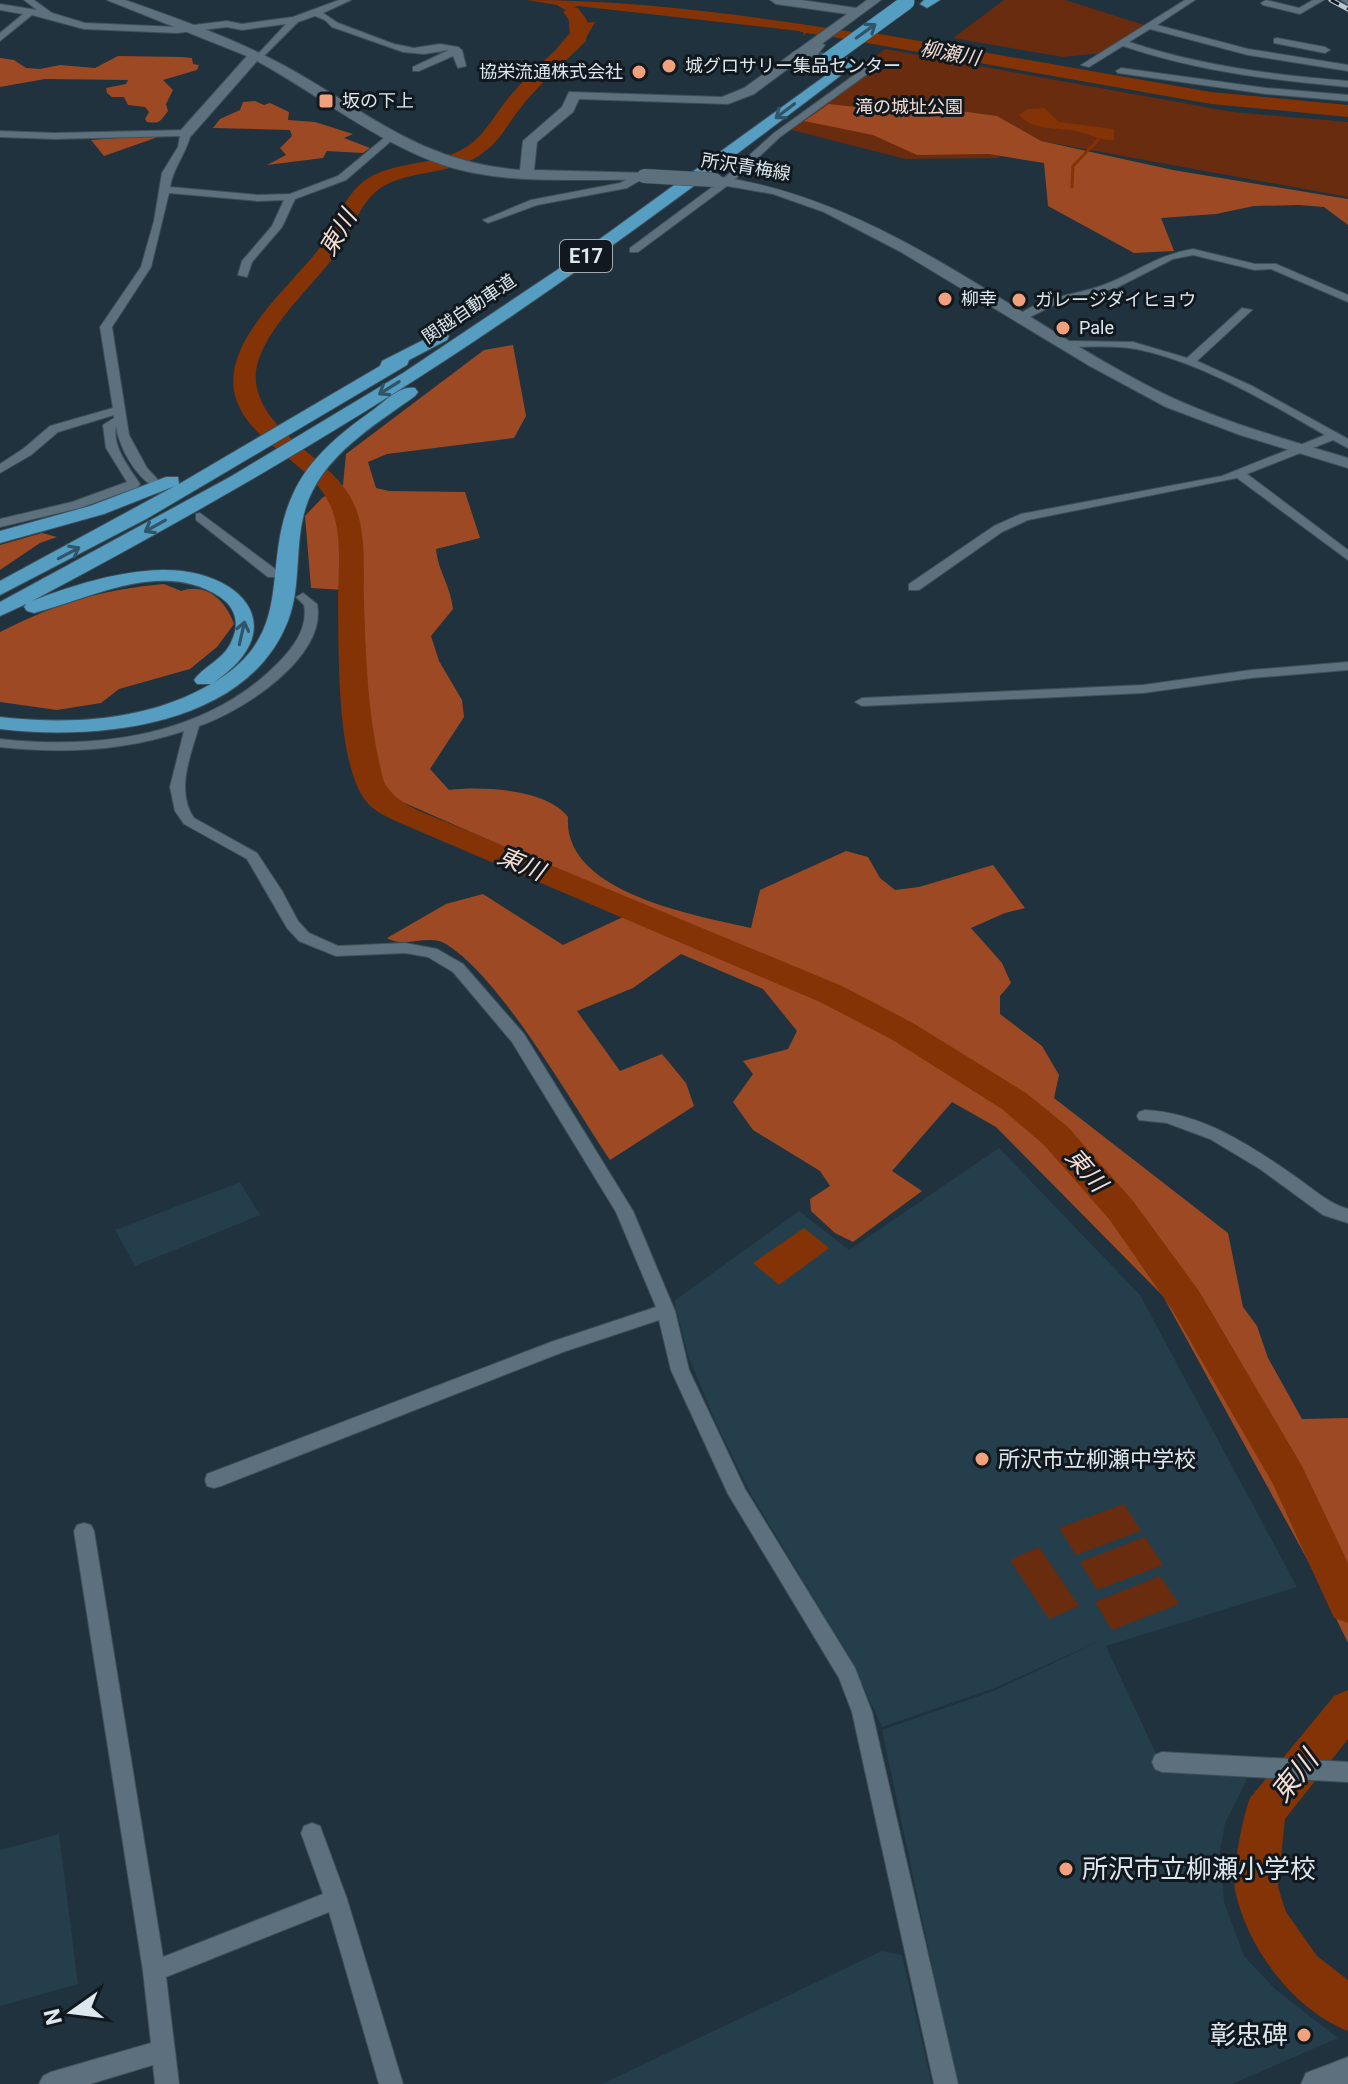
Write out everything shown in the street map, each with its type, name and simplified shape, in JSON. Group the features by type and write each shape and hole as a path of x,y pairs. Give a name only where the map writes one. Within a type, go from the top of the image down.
{"highway":[{"name":"関越自動車道","path":"305,425 637,201 819,53 908,1"},
{"name":"関越自動車道","path":"0,589 464,340 704,171 930,2"},
{"path":"0,723 52,729 122,723 188,703 243,670 257,657 277,625 286,588 293,524 304,490 337,448 474,344 542,286"},
{"name":"関越自動車道","path":"0,610 261,449"},
{"path":"0,537 119,503 261,449"},
{"path":"0,622 83,589 124,580 159,577 204,582 227,592 242,608 246,625 239,646 221,667 198,684 163,699 119,712 80,716 0,710"}],"main road":[{"name":"所沢青梅線","path":"113,0 194,28 258,56 393,135 432,155 466,166 527,173 721,180 794,194 828,206 1173,404 1348,463"},
{"path":"776,0 857,12"},
{"path":"527,173 530,141 568,109 574,95 723,101 749,91 798,53 819,53 843,22 875,0"},
{"path":"186,133 258,56"},
{"path":"1317,2084 1348,2073"}],"street":[{"path":"12,9 28,0 49,15"},
{"path":"242,27 295,20 347,0"},
{"path":"1086,65 1191,0"},
{"path":"1266,3 1300,11 1320,0"},
{"path":"0,7 49,15 84,26 194,28 227,24 279,35"},
{"path":"0,38 29,13"},
{"path":"316,13 335,25 392,45 424,51 437,45 457,50"},
{"path":"258,56 295,20"},
{"path":"1150,26 1262,56 1348,68"},
{"path":"1262,56 1279,39 1325,50"},
{"path":"1123,43 1154,55 1259,77 1348,84"},
{"path":"457,50 457,62 461,66"},
{"path":"416,69 457,50"},
{"path":"634,250 777,135 872,67 867,66"},
{"path":"1121,71 1266,91 1348,98"},
{"path":"0,134 186,133 179,154 169,168 146,267 106,327 120,415 132,455 155,483"},
{"path":"166,190 258,198 291,197 342,178 393,135"},
{"path":"488,220 535,202 623,186 642,176"},
{"path":"243,275 247,261 277,227 291,197"},
{"path":"1022,317 1060,298 1112,286 1170,256 1193,252 1255,267 1272,266 1348,299"},
{"path":"1188,363 1246,310"},
{"path":"1068,344 1142,347 1188,363 1284,405 1348,444"},
{"path":"0,469 63,424 120,415"},
{"path":"0,523 76,505 134,484 117,459 108,435 109,425 120,415"},
{"path":"914,587 998,529 1025,517 1183,488 1239,474 1334,436"},
{"path":"1239,474 1348,556"},
{"path":"200,517 273,574"},
{"path":"0,743 82,746 116,743 193,724 251,695 286,664 307,634 312,619 310,604 303,597"},
{"path":"862,702 1143,689 1251,674 1348,666"},
{"path":"193,724 177,786 181,813 189,821 252,856 292,924 304,937 318,945 350,952 420,950 458,968 518,1038 624,1211 666,1311 680,1370 738,1494 848,1674 862,1712 946,2084"},
{"path":"1145,1116 1176,1119 1213,1135 1329,1210 1348,1216"},
{"path":"214,1480 557,1347 666,1311"},
{"path":"84,1531 154,1971 167,2084"},
{"path":"1162,1762 1344,1772"},
{"path":"312,1833 336,1899 391,2084"},
{"path":"154,1971 336,1899"},
{"path":"51,2084 164,2051"}],"shaded area":[{"path":"527,0 669,7 903,40 894,47 807,33 802,36 804,33 799,31 578,6 573,8 580,23 595,22 574,50 557,48 570,33 568,12 557,5"},
{"path":"118,56 192,58 193,64 199,65 197,70 163,80 173,90 166,104 168,111 155,123 145,119 149,112 145,107 128,105 124,97 112,97 107,93 106,88 126,84 128,80 45,79 0,87 0,58 14,60 26,68 40,69 60,65 95,68"},
{"path":"255,101 264,105 270,103 289,112 288,120 315,122 353,134 344,138 370,148 363,153 327,151 323,158 267,165 286,155 280,148 292,136 290,130 213,128 220,119 240,110 243,102"},
{"path":"829,104 865,108 938,108 997,116 1041,141 1173,170 1348,199 1348,225 1324,207 1299,205 1254,206 1216,214 1161,218 1174,251 1134,253 1048,206 1044,163 989,154 917,155 873,135 804,121"},
{"path":"1044,108 1059,122 1114,129 1114,140 1038,126 1019,115 1028,109"},
{"path":"158,137 104,156 91,140"},
{"path":"513,345 526,416 514,438 387,454 368,462 376,488 389,491 465,492 480,538 436,549 453,609 431,636 439,661 462,700 464,717 430,769 449,790 496,789 545,800 568,817 572,843 587,865 609,882 667,907 751,928 760,890 846,851 868,857 880,878 895,890 919,887 993,865 1025,908 971,928 1002,963 1011,983 1000,996 1000,1014 1042,1046 1059,1075 1054,1098 1228,1233 1243,1307 1257,1326 1268,1358 1302,1419 1348,1418 1348,1643 1307,1559 1163,1296 996,1127 952,1102 892,1171 922,1191 853,1242 835,1233 811,1211 810,1199 830,1186 820,1171 753,1130 733,1102 753,1074 743,1061 788,1049 797,1031 763,989 681,954 633,988 577,1011 620,1071 662,1054 686,1083 694,1106 610,1160 512,1012 468,961 439,941 401,942 387,938 446,904 483,894 563,945 623,917 571,876 382,793 373,779 370,764 361,591 311,588 305,516 322,498 343,485 346,454 484,350"},
{"path":"42,533 57,537 40,543 0,570 0,545"},
{"path":"164,584 181,591 207,591 221,601 234,624 217,647 190,669 119,689 101,703 57,710 0,702 0,632 79,599"},
{"name":"所沢市立柳瀬中学校","path":"999,1148 1140,1295 1297,1587 1106,1646 1165,1773 1248,1777 1225,1823 1220,1851 1224,1902 1244,1956 1275,1989 1338,2038 1232,2084 957,2084 882,1730 996,1690 1102,1640 995,1688 882,1727 850,1658 752,1496 716,1423 688,1355 674,1301 799,1211 849,1250"},
{"path":"240,1182 260,1215 135,1266 115,1230"},
{"path":"804,1228 829,1248 779,1285 753,1263"},
{"path":"59,1834 78,1984 0,2006 0,1850"},
{"path":"882,1951 902,1955 932,2084 602,2084"}],"green space":[{"path":"1004,0 1065,0 1144,25 1102,53 1063,57 953,38"},
{"name":"滝の城址公園","path":"885,49 1233,112 1348,122 1348,197 1041,141 1021,139 998,158 905,159 784,128"},
{"path":"1124,1504 1141,1531 1076,1555 1059,1528"},
{"path":"1145,1537 1163,1565 1097,1590 1080,1562"},
{"path":"1039,1547 1079,1606 1049,1619 1010,1560"},
{"path":"1160,1576 1179,1604 1112,1630 1095,1602"}],"waterway":[{"name":"東川","path":"572,12 578,20 579,37 519,97 479,147 449,162 386,177 361,195 328,251 262,332 245,370 244,383 249,402 259,418 322,477 344,509 350,540 356,700 363,760 369,782 384,802 410,817 831,994 902,1031 1014,1101 1056,1136 1121,1210 1186,1301 1289,1477 1348,1606"},
{"name":"柳瀬川","path":"857,36 1211,98 1348,111"},
{"path":"1072,187 1073,166 1098,140"},
{"name":"東川","path":"1348,1709 1265,1812 1256,1887 1268,1923 1301,1971 1348,2009"}],"tunnel":[{"path":"816,56 867,66"}],"railway":[{"path":"1331,0 1348,9"}],"place":[{"name":"城グロサリー集品センター","path":"669,66"},
{"name":"協栄流通株式会社","path":"639,72"},
{"name":"坂の下上","path":"326,101"},
{"name":"柳幸","path":"945,299"},
{"name":"ガレージダイヒョウ","path":"1019,300"},
{"name":"Pale","path":"1063,328"},
{"name":"所沢市立柳瀬中学校","path":"982,1459"},
{"name":"所沢市立柳瀬小学校","path":"1066,1869"},
{"name":"彰忠碑","path":"1304,2035"}]}
